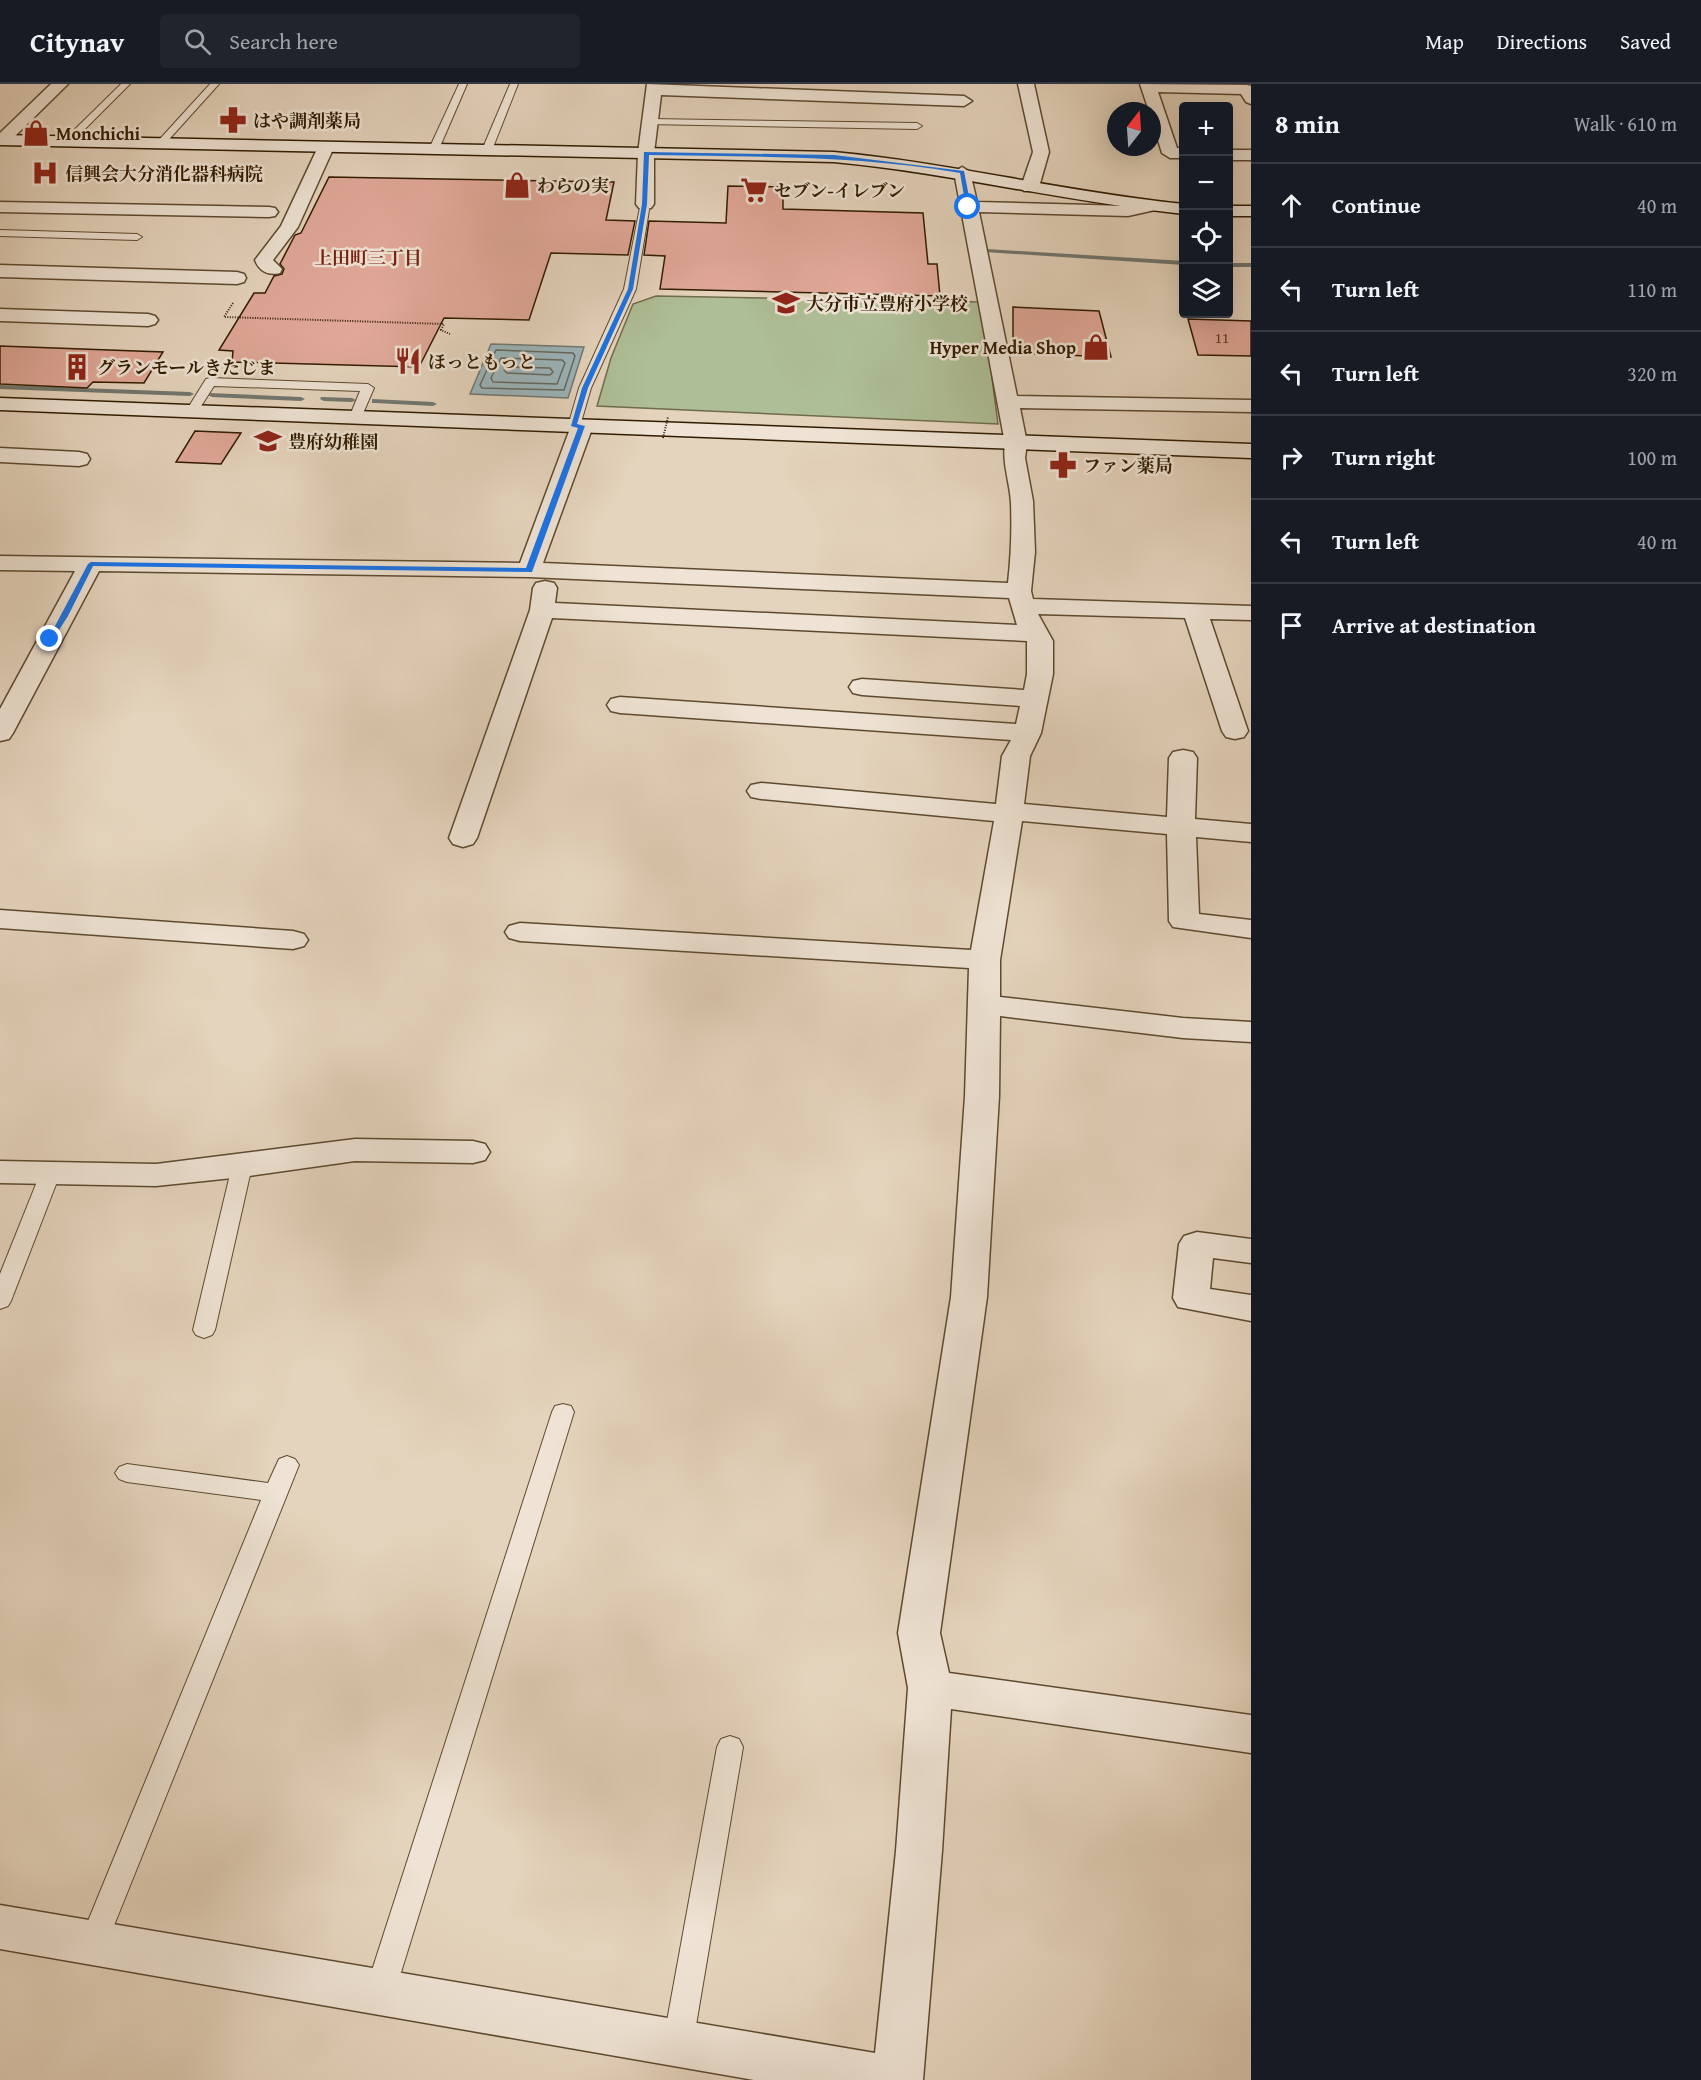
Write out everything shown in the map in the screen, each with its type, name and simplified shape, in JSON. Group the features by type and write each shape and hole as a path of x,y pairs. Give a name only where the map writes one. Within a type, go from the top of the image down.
{"street":[{"path":"1,140 60,84"},
{"path":"1026,84 1041,152 1030,187"},
{"path":"1179,153 1170,153 1149,86 1247,90 1251,99"},
{"path":"645,204 646,153 655,87 964,101"},
{"path":"1,140 834,157 896,162 962,172 1076,197 1179,209"},
{"path":"270,267 264,260 289,227 326,147"},
{"path":"1233,155 1251,155"},
{"path":"898,2080 919,1851 930,1688 918,1633 969,1297 982,1096 985,960 1010,812 1016,756 1032,716 1040,663 1040,641 1027,610 1022,501 1014,458 1016,443 962,172"},
{"path":"968,207 1128,211 1149,206"},
{"path":"0,207 269,212"},
{"path":"1233,211 1251,211"},
{"path":"0,271 237,278"},
{"path":"0,315 148,320"},
{"path":"1008,402 1251,406"},
{"path":"0,404 1251,451"},
{"path":"463,838 542,610 538,571 578,426"},
{"path":"0,455 79,459"},
{"path":"0,563 538,571 1027,610"},
{"path":"0,733 91,564"},
{"path":"542,610 1027,610 1251,613"},
{"path":"1195,612 1235,731"},
{"path":"861,687 1032,716"},
{"path":"620,705 1032,716"},
{"path":"1184,758 1182,827 1184,921 1251,929"},
{"path":"762,791 1251,833"},
{"path":"0,919 293,940"},
{"path":"520,932 985,960"},
{"path":"983,1005 1183,1029 1251,1032"},
{"path":"0,1172 156,1175 355,1150 473,1152"},
{"path":"1251,1251 1197,1244 1191,1298 1251,1308"},
{"path":"930,1688 1251,1734"},
{"path":"0,1927 892,2080"}],"lane":[{"path":"68,141 126,84"},
{"path":"161,143 215,84"},
{"path":"434,149 463,84"},
{"path":"487,150 514,84"},
{"path":"650,122 917,126"},
{"path":"578,426 585,388 630,289 645,204"},
{"path":"0,233 137,237"},
{"path":"192,411 210,382 368,388 355,418"},
{"path":"204,1330 242,1166"},
{"path":"0,1301 50,1174"},
{"path":"380,1992 563,1412"},
{"path":"93,1943 287,1465"},
{"path":"127,1473 275,1493"},
{"path":"678,2043 730,1747"}],"path":[{"path":"270,267 254,271 224,317 444,324 441,330 450,333"},
{"path":"663,438 668,417"}],"green space":[{"path":"656,296 982,302 998,424 597,406 611,358 633,304"}],"water":[{"path":"491,344 584,347 568,398 470,394"}],"building":[{"path":"329,177 614,182 606,220 635,221 628,255 551,253 529,320 444,318 419,367 232,362 233,351 219,350 254,293 265,293 274,276 282,274 284,269 280,264 295,235 301,233"},
{"path":"728,186 783,187 783,209 923,213 928,264 937,264 940,296 660,289 665,256 644,255 649,221 726,223"},
{"path":"1013,307 1099,311 1111,357 1013,353"},
{"path":"1188,319 1251,321 1251,356 1198,355"},
{"name":"グランモールきたじま","path":"0,346 163,352 144,383 93,382 87,388 0,384"},
{"path":"195,431 241,433 221,464 176,462"}],"waterway":[{"path":"987,251 1179,263"},
{"path":"1233,265 1251,265"},
{"path":"0,387 190,394"},
{"path":"212,395 301,399"},
{"path":"324,399 352,400"},
{"path":"375,401 433,404"}],"place":[{"name":"はや調剤薬局","path":"233,120"},
{"name":"Monchichi","path":"36,133"},
{"name":"信興会大分消化器科病院","path":"45,173"},
{"name":"わらの実","path":"517,185"},
{"name":"セブン-イレブン","path":"754,190"},
{"name":"大分市立豊府小学校","path":"786,303"},
{"name":"Hyper Media Shop","path":"1096,347"},
{"name":"ほっともっと","path":"408,361"},
{"name":"グランモールきたじま","path":"77,367"},
{"name":"豊府幼稚園","path":"268,441"},
{"name":"ファン薬局","path":"1063,465"}],"district":[{"name":"上田町三丁目","path":"368,257"}],"route":[{"path":"50,639 91,564 529,570 582,426 574,426 585,388 630,289 645,204 646,153 834,157 867,159 962,172 968,207"}]}
